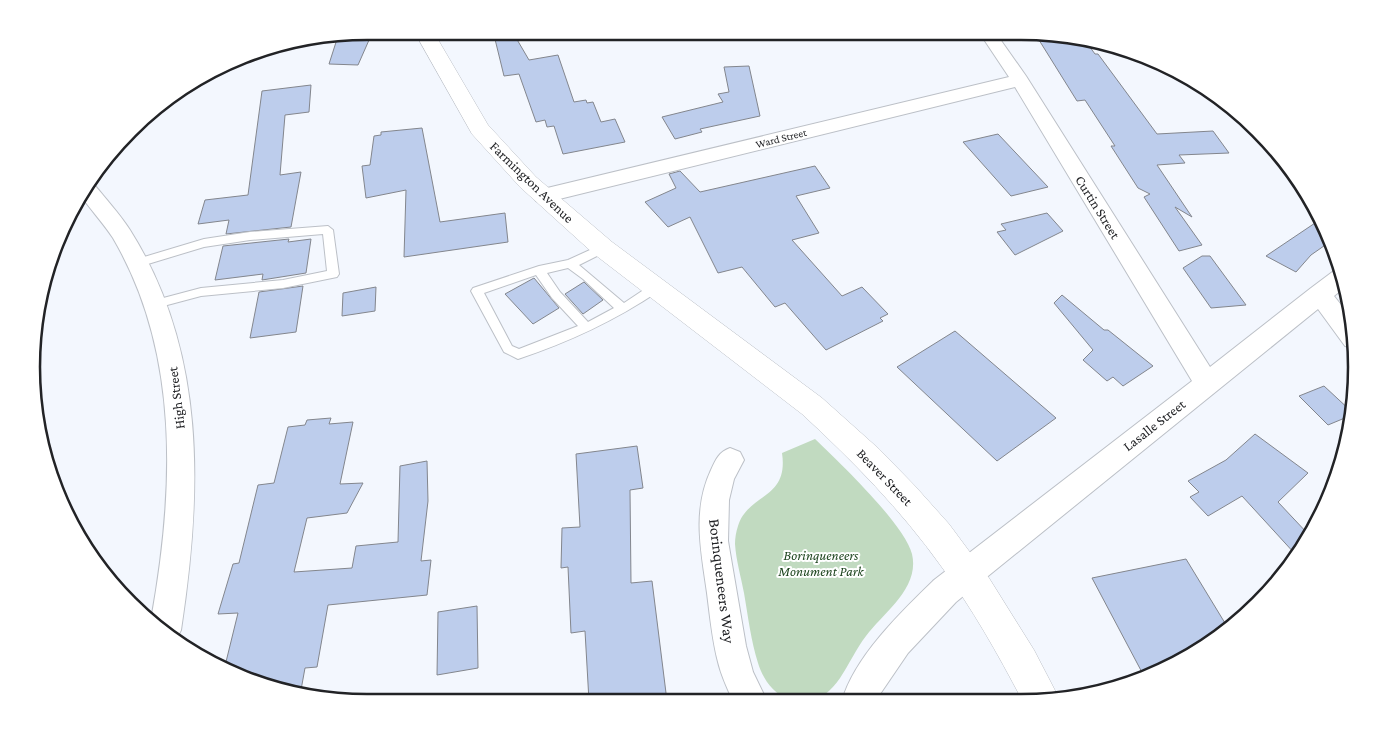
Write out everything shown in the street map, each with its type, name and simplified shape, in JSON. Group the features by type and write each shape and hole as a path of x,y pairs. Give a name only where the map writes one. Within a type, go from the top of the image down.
{"main road":[{"name":"Farmington Avenue","path":"428,40 480,129 500,153 543,196 603,248 665,295"},
{"name":"Beaver Street","path":"665,295 812,406 844,434 915,508 966,573 1007,636 1038,693"}],"street":[{"name":"Curtin Street","path":"992,40 1020,80 1208,383"},
{"name":"Ward Street","path":"543,196 1020,80"},
{"name":"High Street","path":"90,193 118,228 138,263 156,304 175,376 182,459 180,534 166,624"},
{"name":"Lasalle Street","path":"861,694 872,674 894,642 926,608 966,573 1337,281"},
{"path":"1319,294 1345,328"},
{"name":"Borinqueneers Way","path":"730,460 722,473 715,498 713,536 732,654 740,679 748,694"}],"lane":[{"path":"138,263 204,243 250,236 328,230 333,274 283,284 202,292 156,304"},
{"path":"603,248 570,264 539,270 477,291 508,349 518,354 587,328 623,310 665,295"},
{"path":"570,264 587,276 623,310"},
{"path":"539,270 556,295 587,328"}],"green space":[{"name":"Borinqueneers Monument Park","path":"815,439 885,511 907,542 912,554 911,578 906,589 866,636 844,672 825,694 778,694 769,685 760,669 756,655 736,556 737,528 743,515 750,507 774,488 779,480 783,468 782,453"}],"building":[{"path":"369,40 358,65 329,64 336,42"},
{"path":"495,40 517,40 529,60 558,55 574,102 586,100 587,103 593,102 601,122 615,119 625,142 563,154 554,126 547,127 545,120 536,122 519,74 504,76"},
{"path":"1040,41 1090,47 1095,54 1098,54 1157,134 1213,131 1229,153 1179,155 1185,163 1157,165 1192,217 1175,207 1202,245 1179,251 1144,197 1150,194 1138,188 1111,146 1115,146 1085,100 1077,101"},
{"path":"749,66 760,116 700,129 702,132 675,139 662,117 723,102 718,94 729,92 724,67"},
{"path":"311,85 309,112 285,115 280,175 301,172 291,227 226,234 229,220 198,224 205,200 248,195 262,91"},
{"path":"422,128 440,222 505,213 508,242 404,257 406,190 366,198 362,166 370,165 374,136 381,135 381,132"},
{"path":"998,134 1048,187 1011,196 963,142"},
{"path":"815,166 830,188 796,196 819,233 792,240 842,296 862,287 888,314 880,318 883,321 826,350 785,303 775,307 742,267 718,273 690,217 668,227 645,202 676,188 669,174 680,171 700,192"},
{"path":"1047,213 1063,231 1015,255 997,232 1006,230 1001,224"},
{"path":"1315,223 1324,246 1311,255 1296,272 1266,256"},
{"path":"289,239 288,242 311,239 306,273 262,280 263,274 215,280 223,246"},
{"path":"1202,256 1210,256 1246,305 1211,308 1183,268"},
{"path":"534,278 559,308 533,324 505,294"},
{"path":"584,282 603,300 583,314 565,294"},
{"path":"303,286 296,332 250,338 259,292"},
{"path":"376,287 375,311 342,316 343,293"},
{"path":"1062,295 1104,330 1108,330 1153,366 1123,386 1113,377 1107,381 1083,360 1093,350 1054,303"},
{"path":"955,331 1056,418 997,461 897,367"},
{"path":"1324,386 1345,406 1344,418 1328,425 1299,396"},
{"path":"331,418 329,424 353,422 340,484 363,483 347,513 307,518 294,572 352,568 356,546 398,542 400,466 427,461 428,501 421,561 431,560 427,595 328,605 317,667 305,668 301,688 262,677 226,662 238,613 218,614 233,564 239,563 258,485 274,483 288,427 305,425 307,420"},
{"path":"1255,434 1308,473 1278,502 1304,530 1292,550 1242,496 1208,516 1190,497 1199,492 1188,481 1226,460"},
{"path":"637,446 643,488 630,490 631,583 652,581 666,694 589,694 585,631 571,633 568,567 561,568 562,528 580,527 576,454"},
{"path":"1186,559 1225,622 1203,639 1166,660 1141,671 1092,578"},
{"path":"477,606 478,668 437,675 438,612"}]}
